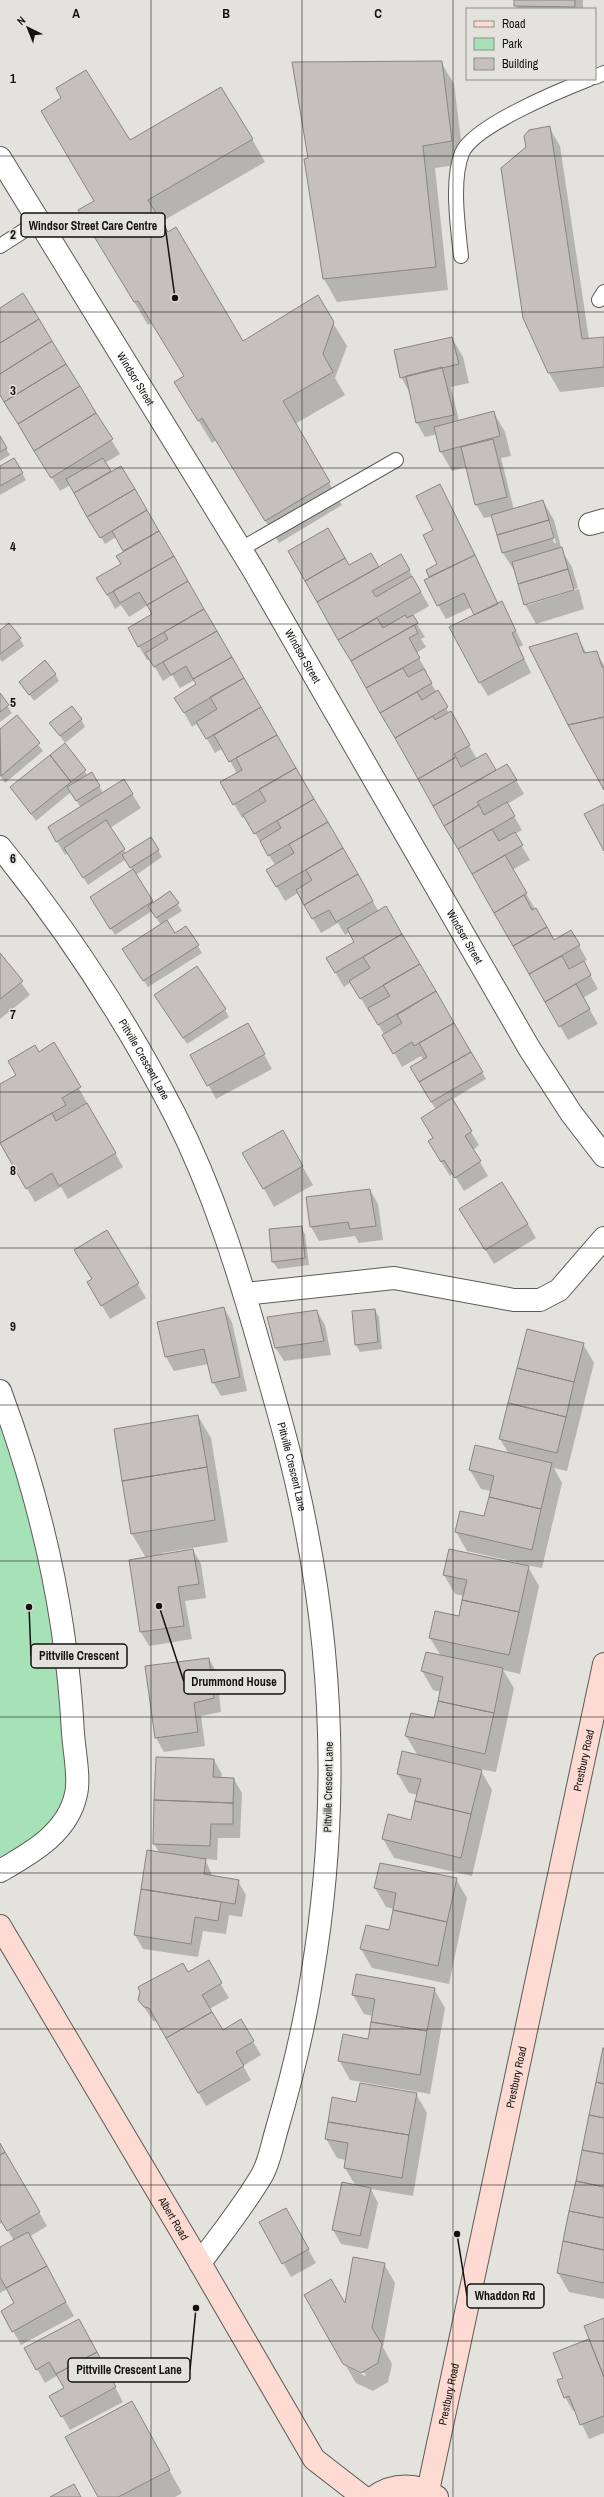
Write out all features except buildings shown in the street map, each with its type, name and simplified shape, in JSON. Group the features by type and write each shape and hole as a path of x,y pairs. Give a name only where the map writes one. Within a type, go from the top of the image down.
{"main road":[{"name":"Prestbury Road","path":"433,2494 603,1669"},
{"name":"Albert Road","path":"0,1926 200,2263 314,2459 363,2497"},
{"path":"374,2497 397,2487 413,2486 433,2494"}],"street":[{"name":"Windsor Street","path":"0,158 241,549 529,1048 571,1113 604,1156"},
{"name":"Pittville Crescent Lane","path":"0,847 33,888 84,961 129,1032 169,1104 217,1209 245,1294 288,1449 306,1528 320,1609 329,1734 327,1854 319,1935 306,2016 287,2095 264,2173 200,2263"},
{"path":"245,1294 394,1278 514,1300 540,1300 559,1290 604,1238"},
{"path":"0,1391 16,1435 35,1498 53,1574 72,1705 76,1793 68,1814 47,1841 0,1871"}],"lane":[{"path":"461,256 457,217 457,184 462,153 474,136 503,120 587,80"},
{"path":"0,246 39,221"},
{"path":"241,549 396,460"}],"green space":[{"path":"0,1391 64,1639 68,1814 0,1871"}],"place":[{"name":"Windsor Street Care Centre","path":"175,298"},
{"name":"Drummond House","path":"159,1606"},
{"name":"Pittville Crescent","path":"29,1607"},
{"name":"Whaddon Rd","path":"457,2234"},
{"name":"Pittville Crescent Lane","path":"196,2308"}]}
